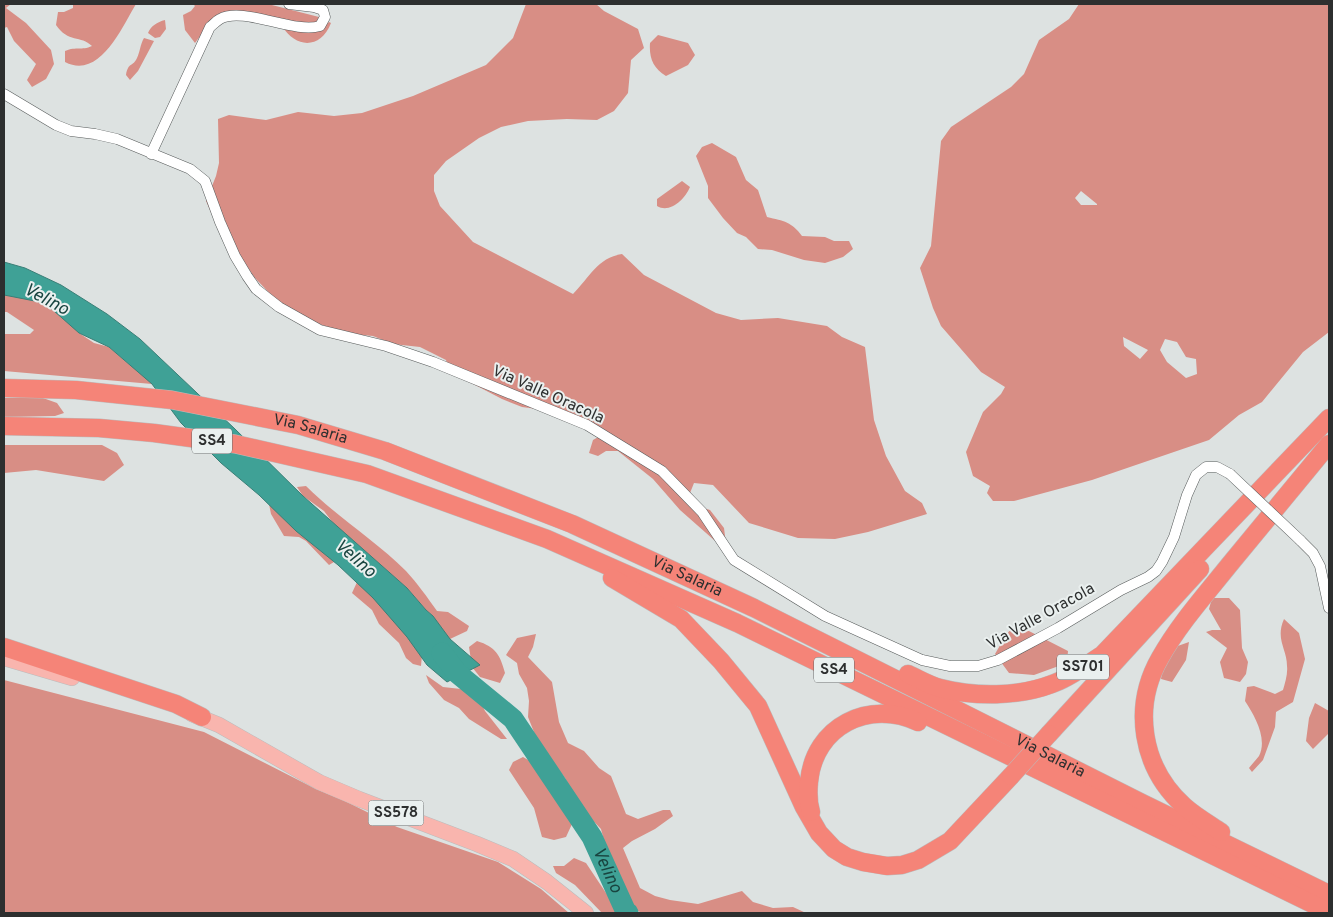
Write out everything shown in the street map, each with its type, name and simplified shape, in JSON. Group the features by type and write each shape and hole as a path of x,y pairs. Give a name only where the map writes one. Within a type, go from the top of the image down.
{"highway":[{"name":"Via Salaria","path":"4,388 76,390 172,400 298,425 385,452 572,524 754,608 1133,799 1329,894"},
{"name":"SS701","path":"754,608 938,688 978,694 997,694 1034,689 1053,684 1102,655 1329,418"},
{"name":"Via Salaria","path":"4,426 91,428 154,433 235,444 367,474 547,539 737,623 1329,912"},
{"path":"4,436 69,436 91,428"},
{"name":"SS701","path":"1152,825 1060,787 905,716 889,713 873,713 857,718 826,738 816,753 810,768 808,795 814,822 819,833 827,842 847,857 877,864 902,865 918,860 950,841 1011,776 1049,734 1329,429"},
{"path":"1299,878 1210,825 1184,806 1156,769 1149,754 1144,732 1143,712 1146,693 1152,675 1159,658 1174,636 1193,609 1329,444"},
{"name":"SS701","path":"547,539 681,619 758,706 804,807 814,822"},
{"path":"4,646 176,704 202,717"}],"main road":[{"name":"SS578","path":"4,658 202,717 319,782 359,800 422,822 513,859 547,882 586,913"}],"street":[{"path":"151,154 210,27 220,19 234,16 261,19 311,29 320,26 325,17 323,10 289,4"},
{"name":"Via Valle Oracola","path":"4,94 56,125 71,131 117,139 190,168 205,181 220,222 239,263 256,289 279,307 320,330 386,346 424,359 586,425 662,471 702,512 734,560 824,616 922,660 950,666 978,666 998,660 1058,628 1121,590 1148,577 1156,571 1166,554 1196,475 1206,468 1217,468 1230,474 1314,553 1320,566 1329,608"}],"shaded area":[{"path":"4,4 11,4 6,8 26,23 51,50 54,64 46,79 32,87 27,80 36,64 14,41 7,27 4,28"},
{"path":"73,4 136,4 117,37 99,58 89,64 78,66 65,62 65,51 92,46 70,37 56,25 58,12 64,12 73,8"},
{"path":"193,4 268,4 319,17 313,26 223,14 214,17 195,43 185,30 183,15 191,11 195,6"},
{"path":"526,4 596,4 604,11 638,29 644,48 631,60 628,93 614,111 597,120 528,121 501,127 479,138 446,161 434,175 434,191 440,206 473,242 573,294 600,264 613,256 622,254 644,275 716,313 741,320 778,318 827,326 842,337 865,347 874,420 886,456 905,491 922,503 927,514 868,532 835,539 798,538 749,523 713,485 694,483 690,493 694,505 710,510 724,528 726,544 714,540 680,510 653,479 618,451 606,451 598,456 589,453 593,440 600,436 552,411 522,407 502,399 450,372 446,360 420,347 393,344 373,336 352,334 308,320 277,301 255,278 214,219 206,201 219,163 218,119 229,115 266,120 298,112 334,116 362,113 413,96 486,65 513,38"},
{"path":"1079,4 1329,4 1329,332 1303,352 1262,402 1239,415 1209,440 1092,480 1014,501 993,501 987,493 990,486 973,476 966,452 983,412 1001,394 1005,387 981,372 941,326 920,268 931,246 941,141 951,127 1011,87 1024,74 1039,40 1069,19","holes":["1081,191 1097,204 1097,205 1081,205 1075,198","1123,337 1148,350 1140,359 1124,346","1165,339 1177,342 1186,357 1196,359 1197,374 1186,378 1167,362 1160,350"]},
{"path":"165,20 166,29 160,37 155,38 148,33 151,28"},
{"path":"329,22 331,23 327,32 321,38 308,43 294,39 282,26 290,24 306,32 315,32"},
{"path":"658,35 688,43 695,55 688,65 666,76 658,70 651,58 650,43"},
{"path":"144,38 154,41 138,71 130,80 126,75 127,71 137,58"},
{"path":"712,143 736,157 746,180 758,190 767,217 787,223 802,236 825,237 834,241 849,241 853,249 843,257 825,263 804,260 772,250 758,249 746,237 737,233 708,198 708,186 696,156 702,147"},
{"path":"682,181 690,187 681,200 672,207 662,208 657,206 657,199"},
{"path":"4,290 50,305 66,316 79,333 94,343 109,347 130,365 141,370 152,384 4,371 4,334 30,334 34,330 7,312 4,312"},
{"path":"4,398 43,398 57,403 64,413 55,416 4,417"},
{"path":"4,445 102,445 117,453 124,465 104,481 36,470 4,473"},
{"path":"306,486 406,571 437,611 448,612 469,626 467,631 450,639 439,632 433,616 407,588 333,523 324,511 303,496 297,487"},
{"path":"268,499 326,551 334,562 329,565 306,541 299,537 284,536 271,514"},
{"path":"358,580 370,588 422,655 421,666 413,664 406,658 399,643 379,624 372,610 352,593"},
{"path":"1212,598 1229,598 1240,610 1242,648 1248,662 1246,674 1240,682 1224,678 1220,662 1227,648 1206,632 1221,630 1209,609"},
{"path":"1284,619 1299,633 1305,659 1293,702 1276,712 1275,727 1263,760 1252,772 1249,768 1259,756 1262,742 1259,727 1245,701 1247,687 1254,686 1275,694 1283,690 1287,669 1287,660 1281,638"},
{"path":"1012,628 1025,629 1068,651 1067,663 1034,675 1009,673 995,654"},
{"path":"536,634 528,657 552,682 559,722 568,743 584,751 599,768 611,776 626,814 638,819 663,810 670,810 673,816 623,848 640,888 655,896 698,904 742,891 753,902 773,908 793,907 806,913 642,913 638,911 624,894 607,852 601,829 581,808 565,778 538,742 528,717 529,701 527,688 519,674 517,663 506,655 517,638"},
{"path":"477,641 489,646 499,657 505,673 500,683 480,677 472,667 469,647"},
{"path":"1189,642 1186,660 1172,682 1161,679 1162,671 1172,648"},
{"path":"426,675 443,687 461,689 478,696 485,711 507,739 501,739 469,719 459,708 444,700 429,683"},
{"path":"4,680 204,732 316,789 397,827 498,862 541,889 569,913 4,913"},
{"path":"1315,703 1329,711 1329,733 1313,749 1306,741 1309,718"},
{"path":"523,757 542,768 555,784 572,824 566,837 554,840 542,837 534,808 509,770 513,762"},
{"path":"574,858 586,863 618,911 617,913 602,913 575,885 556,873 553,866 564,866"}],"water":[{"path":"4,262 25,268 61,285 107,314 140,339 303,496 407,588 433,616 450,639 480,665 447,682 427,665 407,637 373,598 221,463 181,423 152,384 109,347 79,333 45,303 4,295"}],"waterway":[{"name":"Velino","path":"442,653 457,673 513,719 592,837 628,913"}]}
